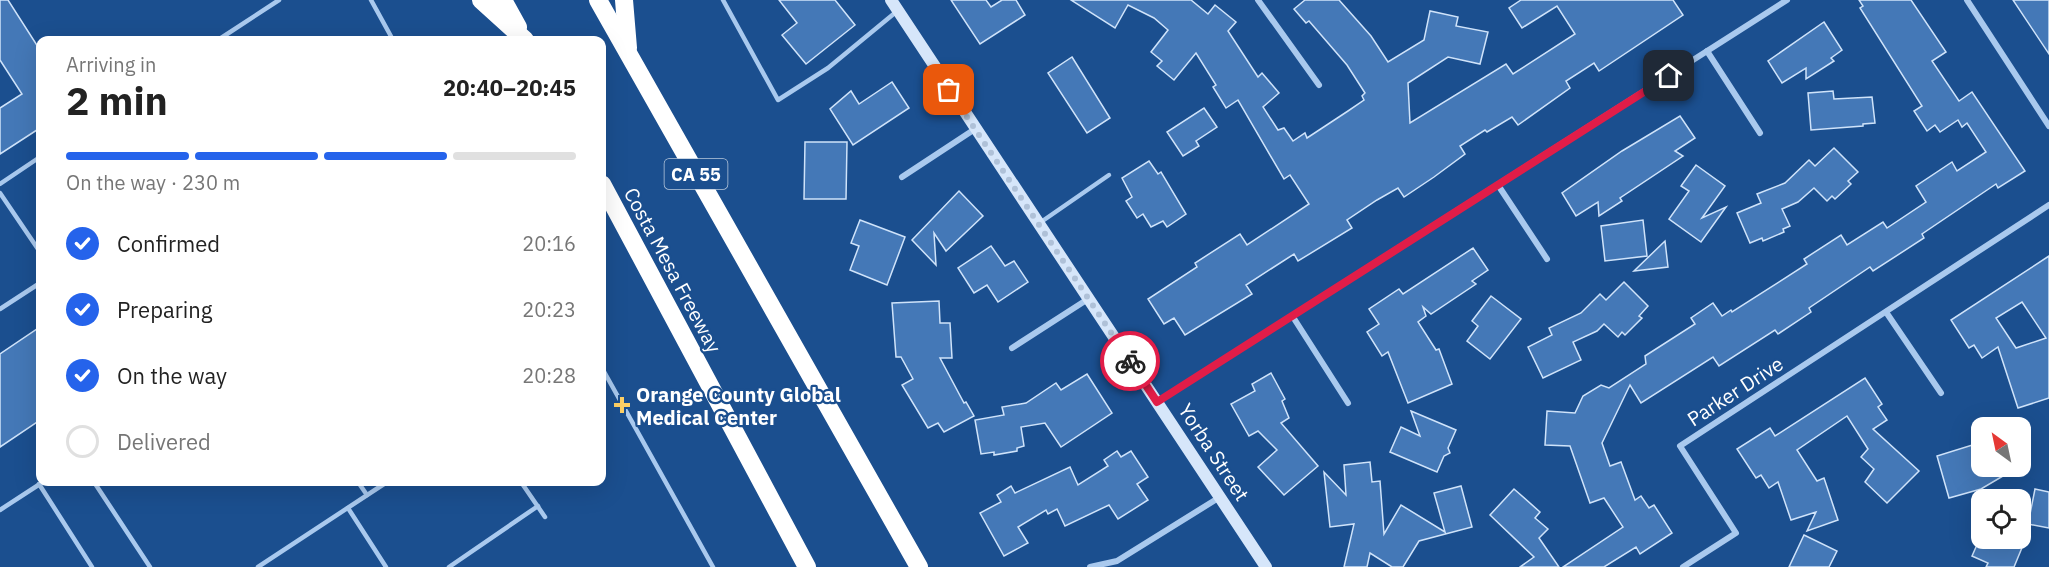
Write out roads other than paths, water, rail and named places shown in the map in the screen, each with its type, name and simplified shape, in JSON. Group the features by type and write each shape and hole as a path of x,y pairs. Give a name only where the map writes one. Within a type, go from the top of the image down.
{"highway":[{"path":"481,0 521,36"},
{"path":"503,0 523,36"},
{"name":"CA 55","path":"598,0 919,567"},
{"path":"624,0 629,56"},
{"name":"Costa Mesa Freeway","path":"606,191 807,567"}],"main road":[{"name":"Yorba Street","path":"894,5 1266,567"}],"street":[{"path":"1258,0 1318,85"},
{"path":"1157,402 1787,0"},
{"path":"1967,0 2049,126"},
{"path":"1707,51 1760,133"},
{"path":"902,177 975,129"},
{"path":"1498,185 1547,259"},
{"name":"Parker Drive","path":"1683,567 1736,533 1680,446 2049,205"},
{"path":"1012,348 1089,299"},
{"path":"1886,312 1941,393"},
{"path":"1293,317 1348,403"},
{"path":"1090,567 1117,561 1220,497"}],"lane":[{"path":"224,36 279,0"},
{"path":"371,0 391,36"},
{"path":"723,0 778,100 828,68 894,5"},
{"path":"0,184 36,161"},
{"path":"1039,224 1109,175"},
{"path":"0,193 36,246"},
{"path":"0,309 36,286"},
{"path":"606,375 713,567"},
{"path":"0,510 36,486"},
{"path":"43,486 92,567"},
{"path":"97,486 150,567"},
{"path":"361,486 367,495"},
{"path":"258,567 381,486"},
{"path":"524,486 545,517"},
{"path":"449,567 538,506"},
{"path":"348,508 386,567"}],"place":[{"name":"Orange County Global Medical Center","path":"622,405"}]}
